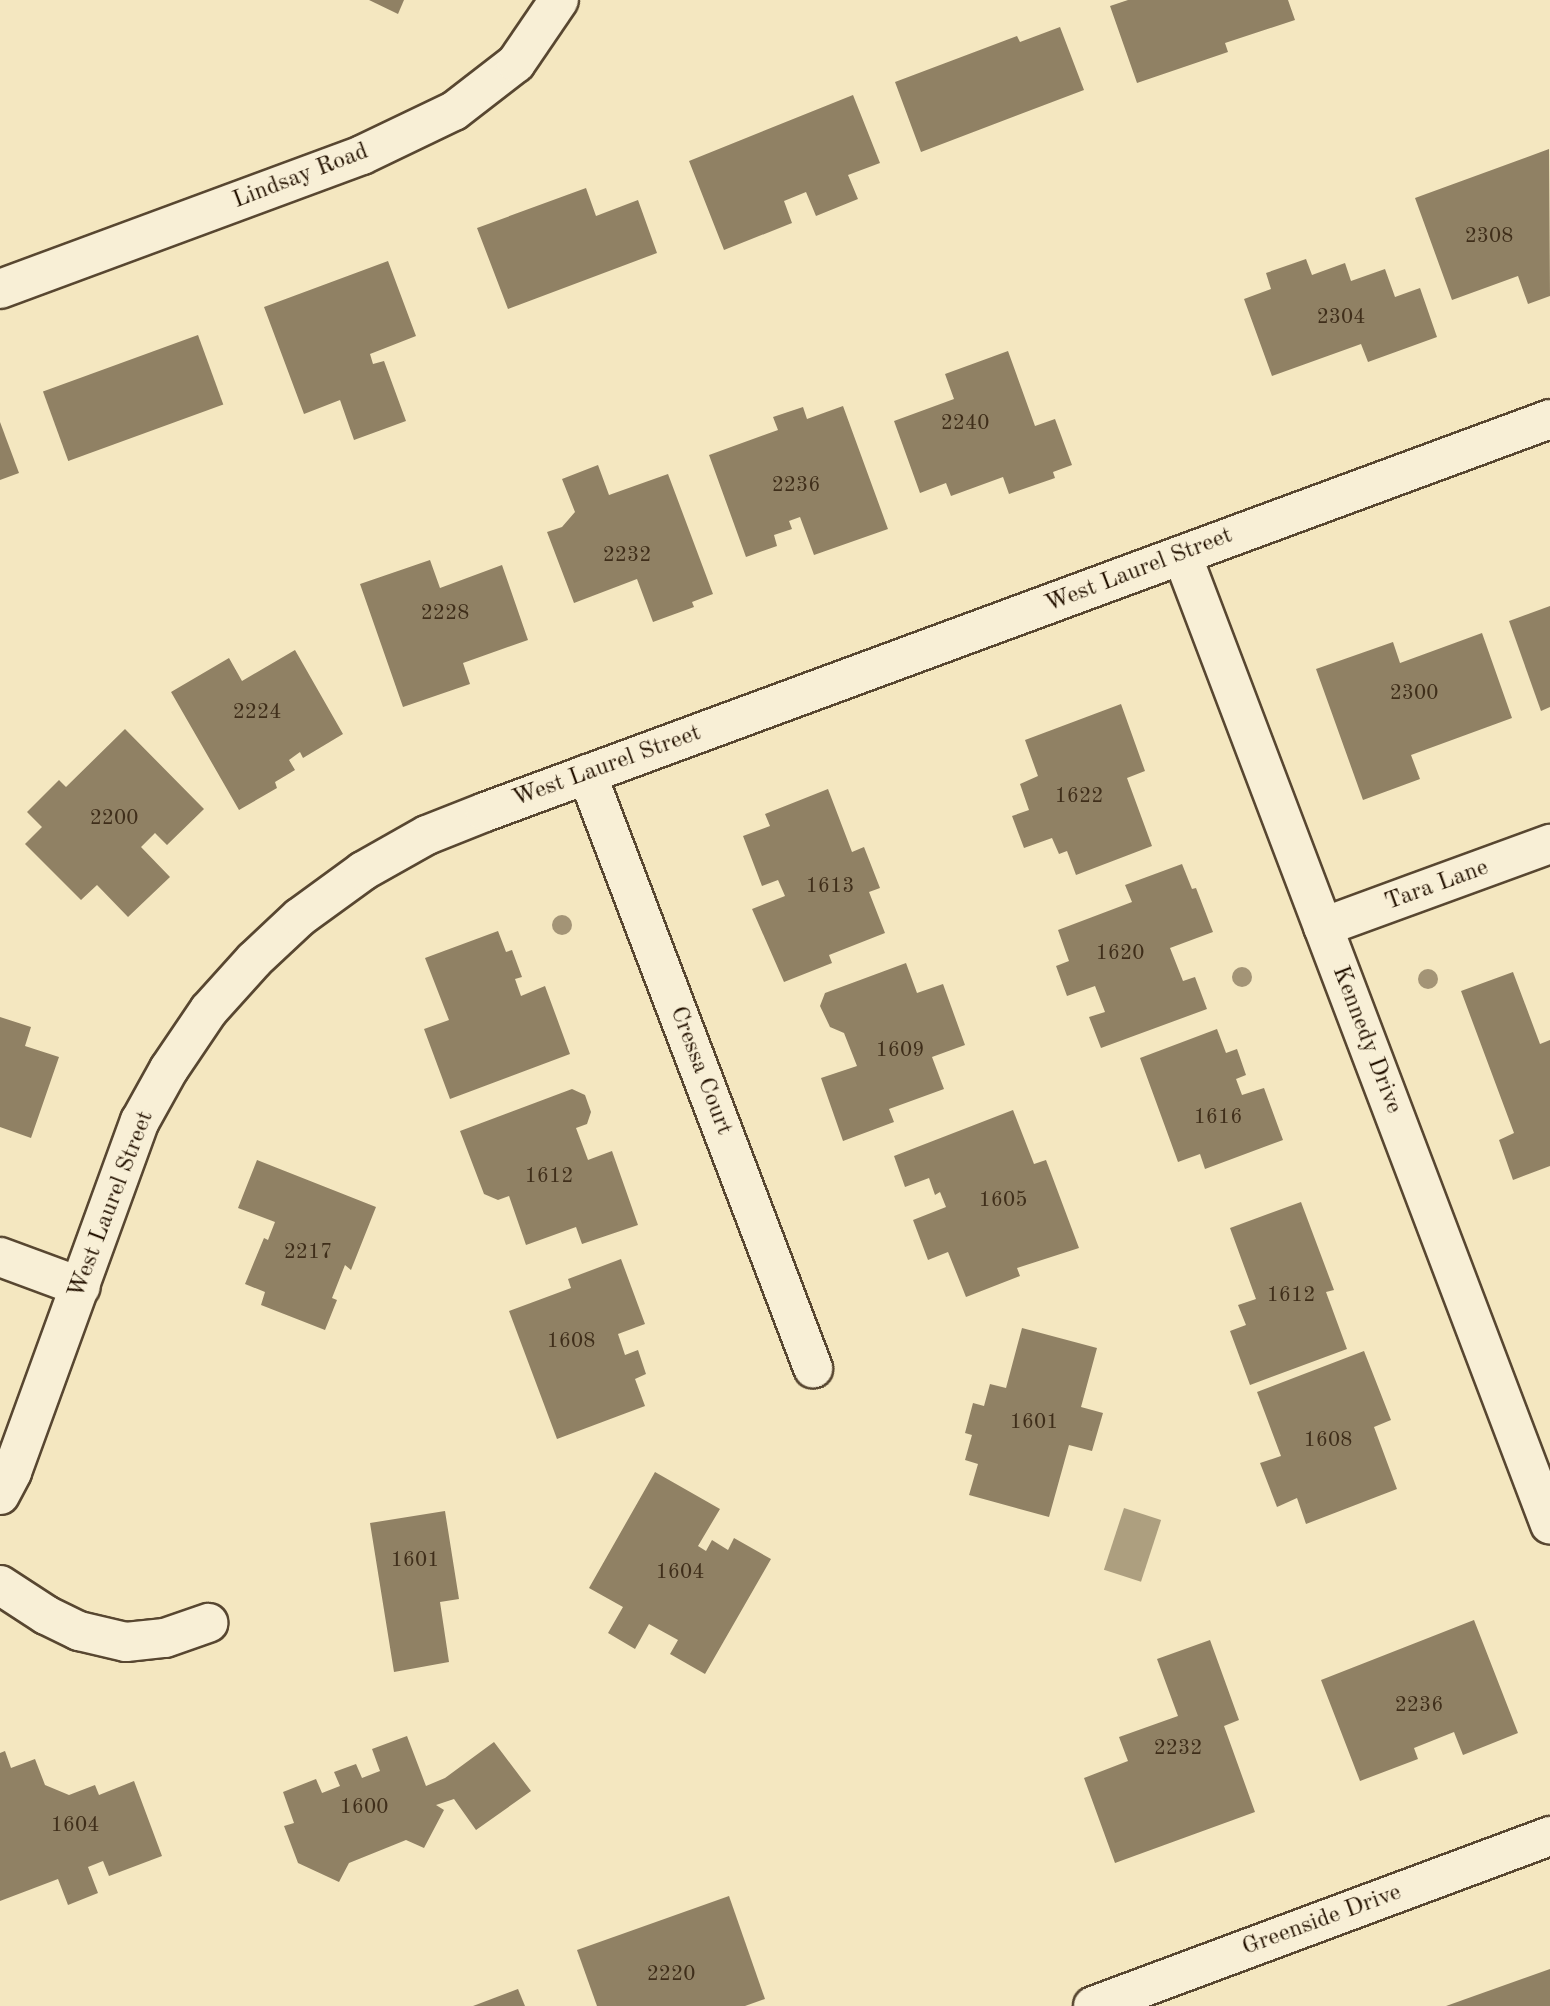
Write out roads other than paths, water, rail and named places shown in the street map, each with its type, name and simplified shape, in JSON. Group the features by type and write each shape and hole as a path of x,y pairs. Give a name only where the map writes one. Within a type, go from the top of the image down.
{"street":[{"name":"Lindsay Road","path":"0,289 362,155 454,111 516,63 559,0"},
{"name":"West Laurel Street","path":"0,1496 12,1472 140,1121 169,1069 209,1010 254,960 300,917 363,871 427,835 587,774 1550,419"},
{"name":"Kennedy Drive","path":"1182,555 1550,1524"},
{"name":"Cressa Court","path":"587,774 813,1368"},
{"name":"Tara Lane","path":"1324,927 1550,844"},
{"path":"0,1257 81,1287"},
{"path":"0,1585 46,1615 79,1631 126,1642 165,1638 208,1623"},
{"name":"Greenside Drive","path":"1093,2006 1550,1836"}]}
